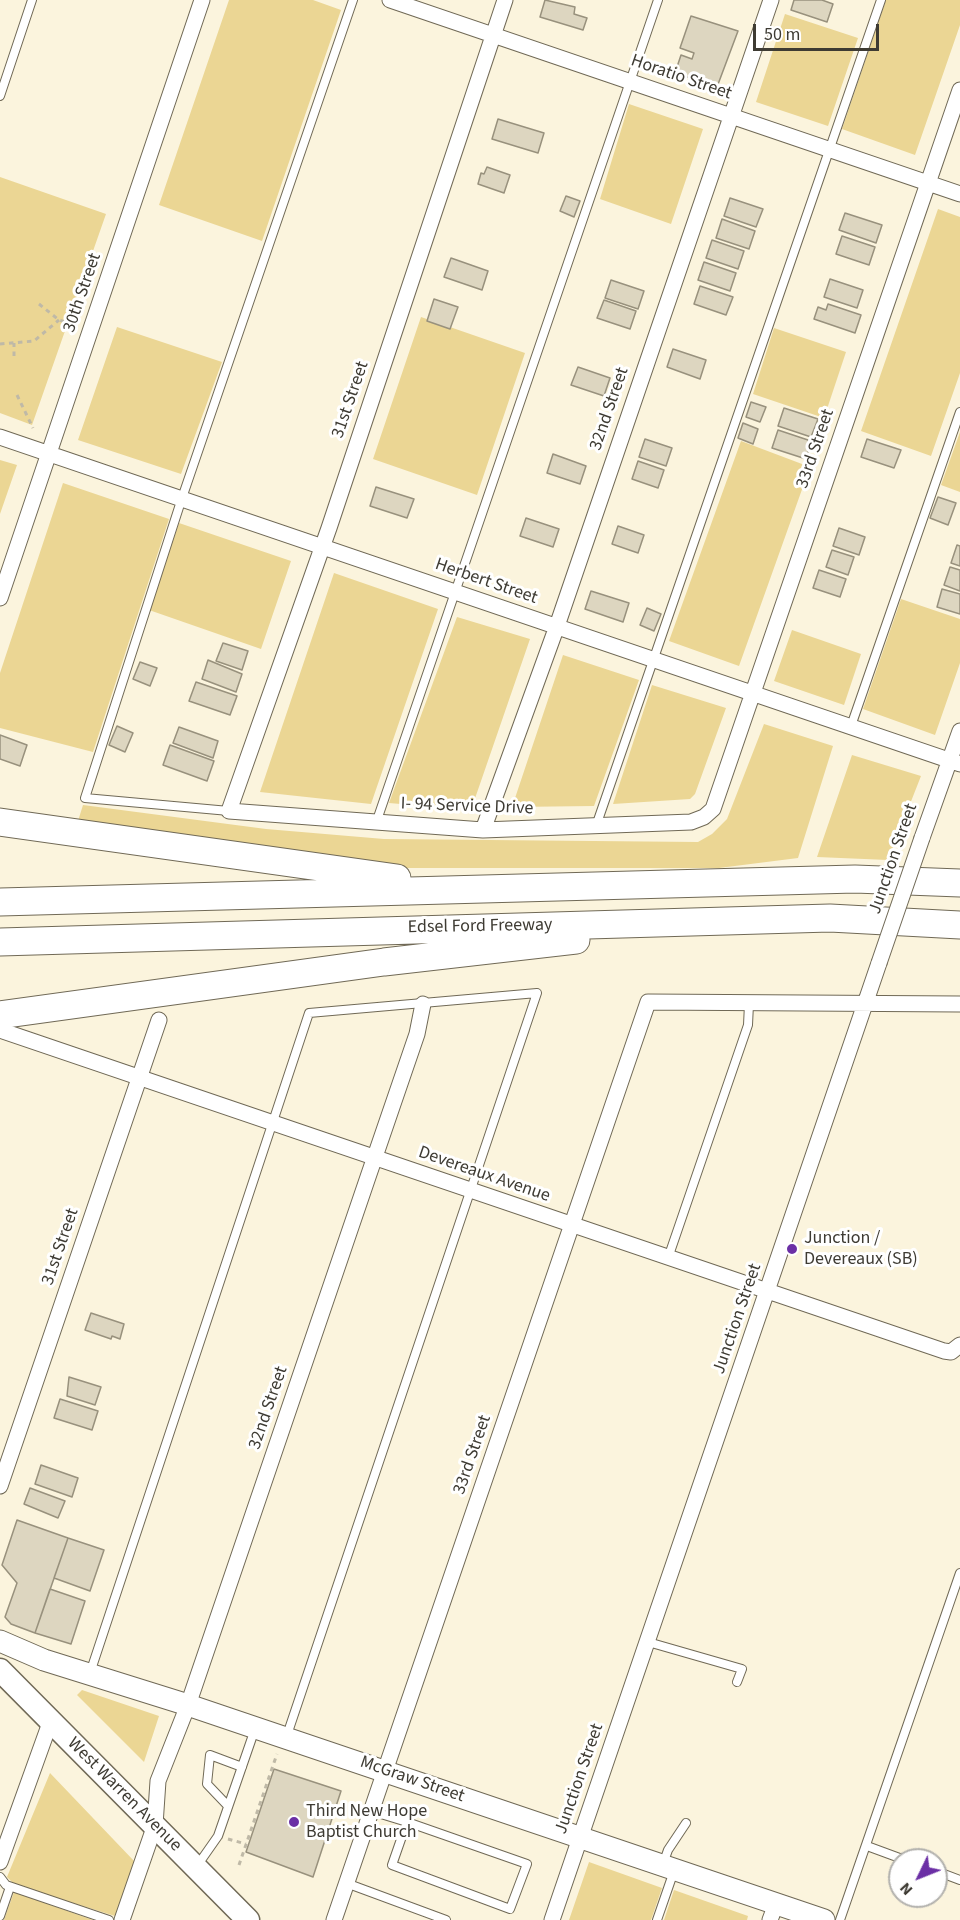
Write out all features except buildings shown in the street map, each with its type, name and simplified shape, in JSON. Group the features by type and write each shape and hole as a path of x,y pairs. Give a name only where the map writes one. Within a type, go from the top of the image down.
{"highway":[{"path":"0,822 401,878 458,889"},
{"name":"Edsel Ford Freeway","path":"0,902 855,879 960,883"},
{"name":"Edsel Ford Freeway","path":"0,942 830,918 960,925"},
{"path":"0,1015 373,964 572,941 631,924"}],"main road":[{"name":"West Warren Avenue","path":"0,1670 248,1920"}],"street":[{"name":"30th Street","path":"0,598 202,0"},
{"name":"Horatio Street","path":"390,0 960,194"},
{"name":"31st Street","path":"229,811 322,547 506,0"},
{"name":"32nd Street","path":"483,830 557,627 771,0"},
{"name":"33rd Street","path":"704,817 713,809 717,798 960,90"},
{"name":"Herbert Street","path":"0,437 955,762"},
{"name":"Junction Street","path":"552,1920 867,1005 922,838 955,762 960,731"},
{"name":"I- 94 Service Drive","path":"229,811 483,830 691,822 704,817"},
{"name":"33rd Street","path":"334,1920 648,1002 749,1004"},
{"name":"32nd Street","path":"122,1920 154,1825 158,1781 188,1705 375,1158 417,1034 423,1004"},
{"path":"749,1004 960,1004"},
{"name":"31st Street","path":"0,1486 4,1463 159,1020"},
{"name":"Devereaux Avenue","path":"0,1030 944,1351 958,1347"},
{"name":"McGraw Street","path":"0,1641 44,1660 255,1728 282,1745 385,1771 669,1867 773,1912 824,1920"},
{"path":"0,1862 51,1720"}],"lane":[{"path":"0,96 32,0"},
{"path":"229,811 85,798 182,498 353,0"},
{"path":"376,823 658,0"},
{"path":"596,826 881,0"},
{"path":"850,726 960,412"},
{"path":"89,1674 309,1012 537,993 282,1745"},
{"path":"668,1258 748,1025 749,1004"},
{"path":"840,1920 960,1573"},
{"path":"648,1642 742,1669 737,1682"},
{"path":"196,1867 218,1836 255,1728"},
{"path":"228,1806 207,1784 210,1755 242,1767"},
{"path":"371,1811 407,1822 527,1864 510,1909 392,1865 407,1822"},
{"path":"657,1920 669,1867 668,1850 686,1823"},
{"path":"867,1846 888,1854"},
{"path":"0,1877 10,1887 109,1920"},
{"path":"346,1883 446,1920"},
{"path":"0,1916 10,1887"}],"path":[{"path":"39,304 58,320 91,331"},
{"path":"0,344 34,341 58,320"},
{"path":"14,343 14,356"},
{"path":"17,395 33,428"},
{"path":"239,1865 282,1745"},
{"path":"227,1838 246,1844"}],"shaded area":[{"path":"229,0 313,0 341,10 262,241 159,205"},
{"path":"886,0 960,0 960,25 915,155 842,129"},
{"path":"785,14 858,38 828,126 756,102"},
{"path":"629,104 703,129 671,224 600,199"},
{"path":"0,177 106,214 32,425 0,413"},
{"path":"938,209 960,217 960,373 931,456 861,431"},
{"path":"421,317 525,353 477,495 373,459"},
{"path":"117,327 222,362 181,474 78,440"},
{"path":"774,328 846,352 824,418 753,394"},
{"path":"960,432 960,492 941,485"},
{"path":"741,441 810,467 739,666 669,641"},
{"path":"0,460 17,465 0,514"},
{"path":"63,483 169,519 93,752 0,728 0,673"},
{"path":"179,523 291,561 261,649 149,610"},
{"path":"334,573 438,609 371,804 260,792"},
{"path":"901,599 960,619 960,663 935,735 863,709"},
{"path":"457,617 530,639 471,810 389,803"},
{"path":"792,630 861,654 844,705 774,681"},
{"path":"563,655 639,680 594,806 512,807"},
{"path":"652,685 726,708 695,794 690,799 613,804"},
{"path":"764,724 833,746 798,858 719,868 404,868 78,821 83,805 266,829 384,839 698,842 712,834 727,819"},
{"path":"852,755 921,776 888,860 817,857"},
{"path":"82,1690 159,1716 144,1762 77,1695"},
{"path":"50,1773 135,1862 115,1916 15,1885 7,1877"},
{"path":"589,1862 662,1888 651,1920 569,1920"},
{"path":"674,1890 748,1916 747,1920 664,1920"},
{"path":"14,1892 93,1920 4,1920"}],"place":[{"name":"Junction / Devereaux (SB)","path":"792,1249"},
{"name":"Third New Hope Baptist Church","path":"294,1822"}]}
